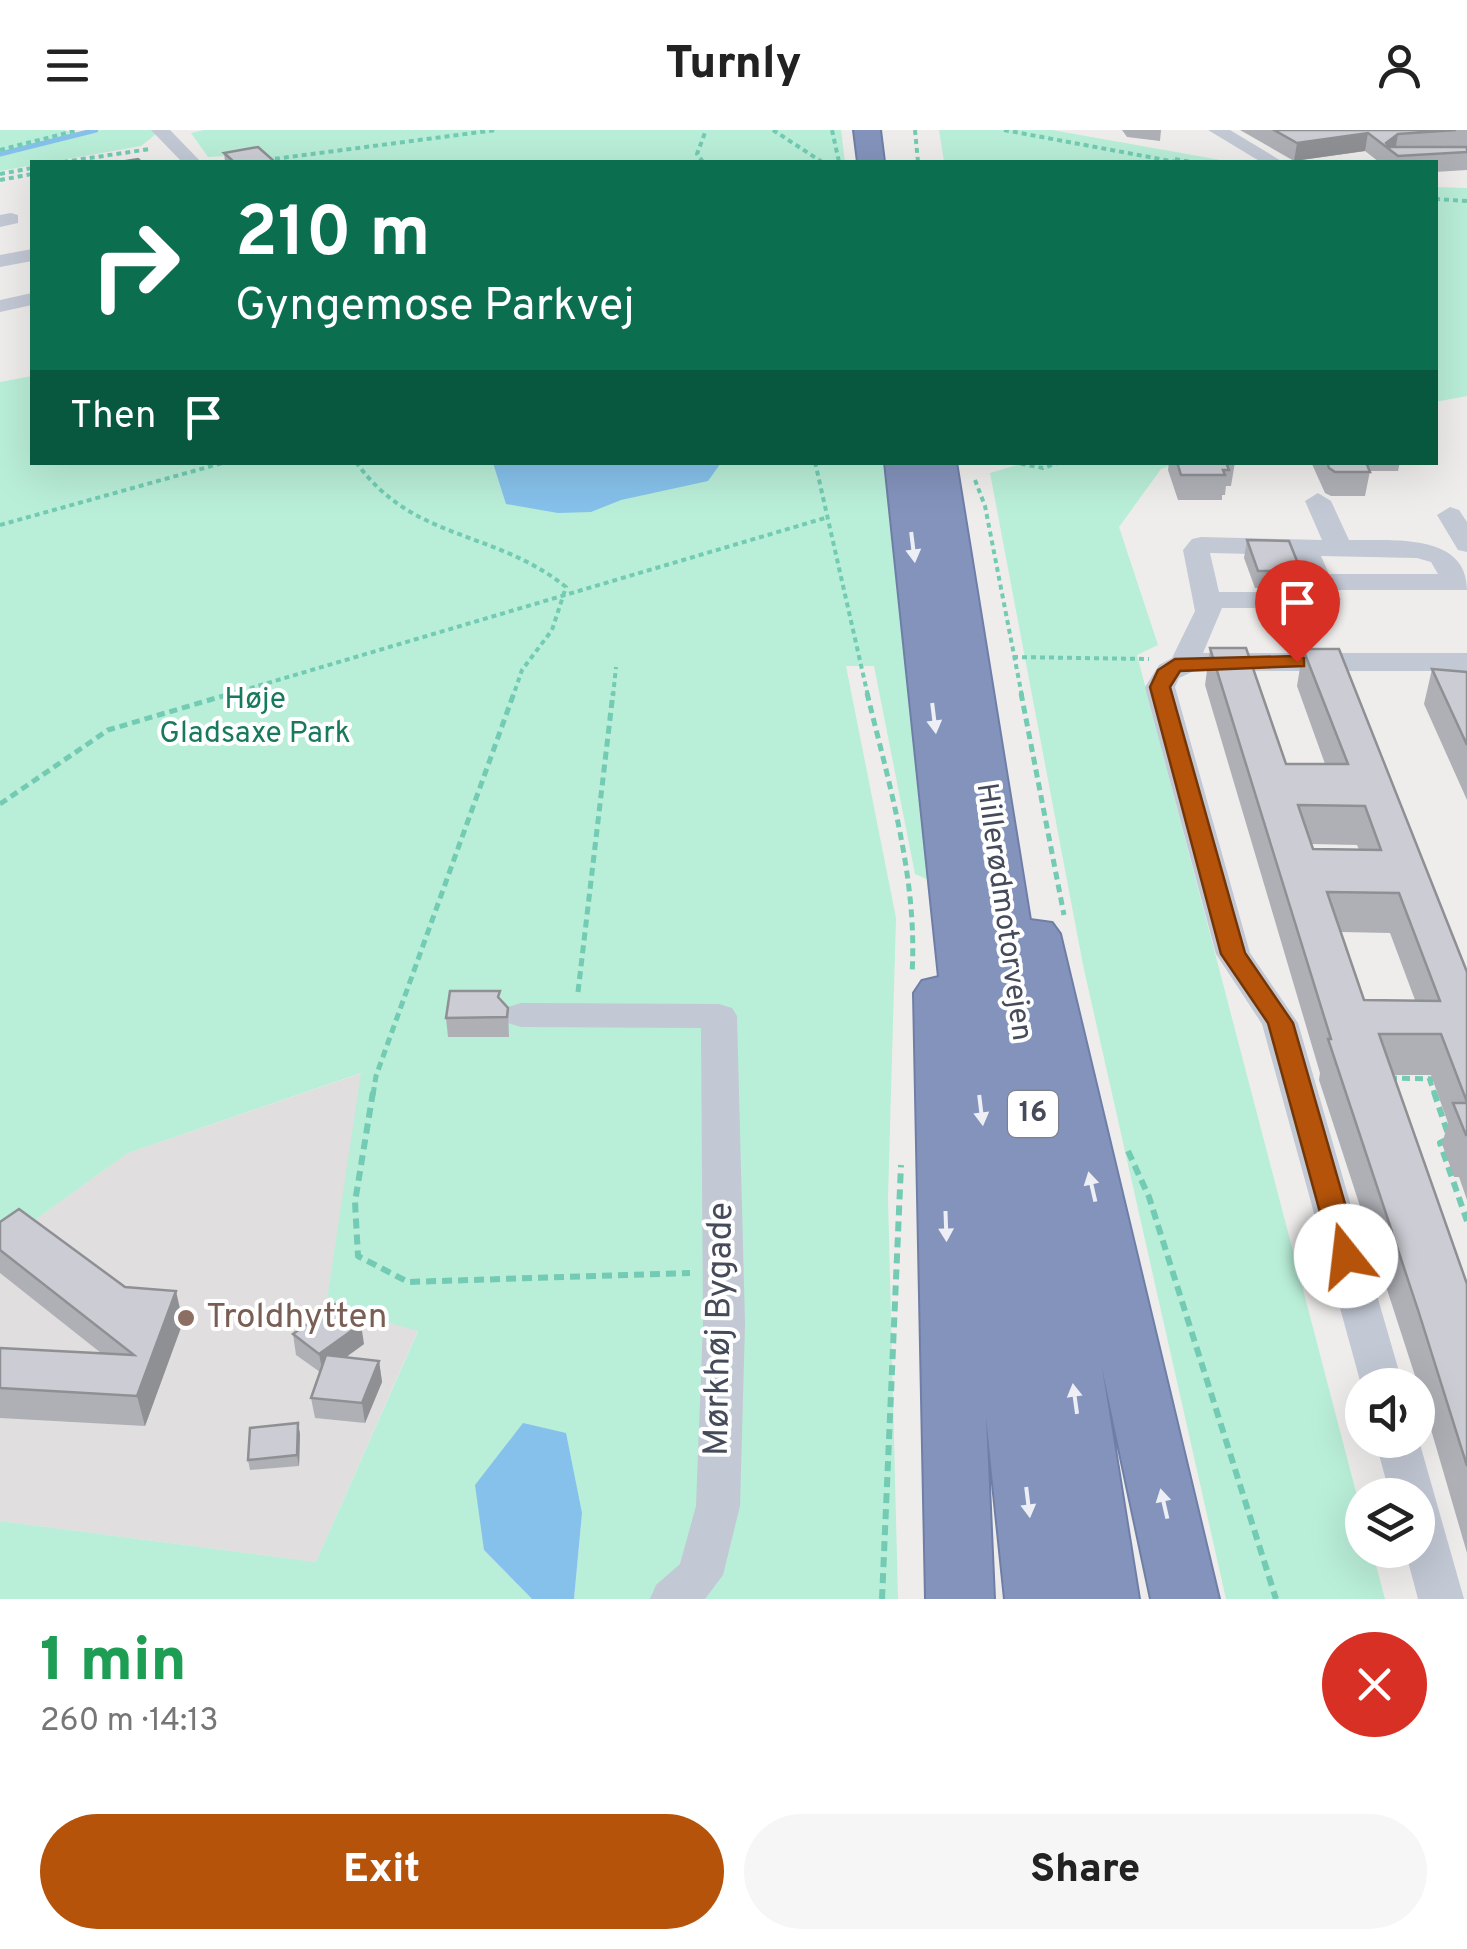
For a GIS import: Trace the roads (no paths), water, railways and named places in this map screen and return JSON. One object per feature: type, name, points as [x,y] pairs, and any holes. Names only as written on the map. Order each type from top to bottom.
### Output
[{"type":"highway","points":[[867,130],[871,160]]},
{"type":"highway","points":[[894,130],[898,160]]},
{"type":"highway","name":"Hillerødmotorvejen","points":[[904,465],[1039,1599]]},
{"type":"highway","name":"Hillerødmotorvejen","points":[[938,465],[1105,1599]]},
{"type":"highway","points":[[962,630],[1027,897],[1186,1599]]},
{"type":"highway","points":[[945,805],[940,975],[942,1129],[960,1599]]},
{"type":"street","points":[[160,130],[190,160]]},
{"type":"street","points":[[1221,132],[1255,130]]},
{"type":"street","points":[[1221,132],[1270,160]]},
{"type":"street","points":[[0,261],[30,255]]},
{"type":"street","points":[[1318,500],[1339,548]]},
{"type":"street","points":[[1450,514],[1467,543]]},
{"type":"street","points":[[1377,1368],[1280,1023],[1233,954],[1160,687],[1165,674],[1180,665],[1207,617],[1210,600],[1196,548],[1228,545],[1432,552],[1462,582]]},
{"type":"street","points":[[1228,545],[1247,600]]},
{"type":"street","points":[[1210,600],[1327,600],[1304,547]]},
{"type":"street","points":[[1319,582],[1462,582]]},
{"type":"street","points":[[1180,665],[1467,662]]},
{"type":"street","name":"Mørkhøj Bygade","points":[[522,1015],[719,1016],[723,1271],[718,1506],[700,1575],[672,1599]]},
{"type":"street","points":[[1433,1568],[1442,1599]]},
{"type":"water","points":[[494,465],[720,465],[708,481],[621,500],[591,512],[558,513],[506,504]]},
{"type":"water","points":[[523,1423],[566,1433],[582,1513],[574,1599],[532,1599],[484,1550],[475,1485]]},
{"type":"waterway","points":[[0,154],[96,130]]},
{"type":"place","name":"Troldhytten","points":[[186,1318]]},
{"type":"park label","name":"Høje Gladsaxe Park","points":[[255,717]]}]
